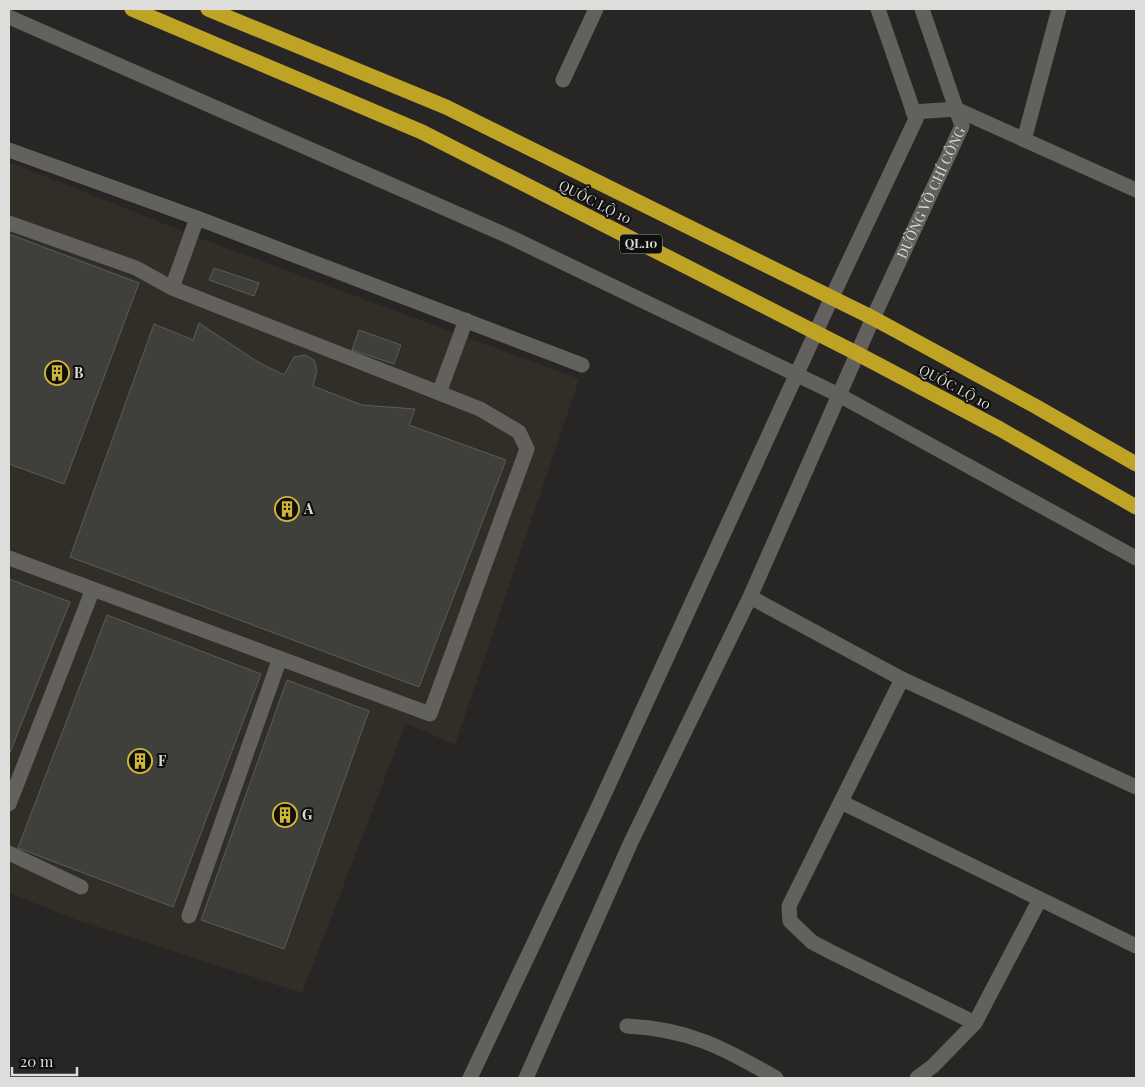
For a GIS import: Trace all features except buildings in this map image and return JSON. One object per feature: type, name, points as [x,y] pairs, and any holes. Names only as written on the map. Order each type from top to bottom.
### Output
[{"type":"highway","name":"QUỐC LỘ 10","points":[[132,9],[422,132],[858,354],[1000,429],[1136,506]]},
{"type":"highway","name":"QUỐC LỘ 10","points":[[208,9],[446,107],[873,318],[1036,406],[1136,464]]},
{"type":"street","points":[[563,80],[596,9]]},
{"type":"street","points":[[470,1078],[596,812],[815,332],[916,120],[878,9]]},
{"type":"street","name":"ĐƯỜNG VÕ CHÍ CÔNG","points":[[526,1078],[631,842],[750,597],[873,318],[962,126],[922,9]]},
{"type":"street","points":[[1024,140],[1059,9]]},
{"type":"street","points":[[9,17],[510,237],[839,395],[1136,558]]},
{"type":"street","points":[[913,112],[956,109],[1136,190]]},
{"type":"street","points":[[9,150],[197,218],[582,365]]},
{"type":"street","points":[[172,288],[197,218]]},
{"type":"street","points":[[9,222],[136,268],[172,288],[480,409],[519,432],[527,449],[430,714],[9,558]]},
{"type":"street","points":[[439,393],[466,320]]},
{"type":"street","points":[[9,804],[93,589]]},
{"type":"street","points":[[750,597],[902,679],[1136,788]]},
{"type":"street","points":[[188,916],[280,658]]},
{"type":"street","points":[[902,679],[789,906],[790,921],[812,942],[976,1023]]},
{"type":"street","points":[[842,802],[1136,946]]},
{"type":"street","points":[[9,853],[81,887]]},
{"type":"street","points":[[917,1078],[934,1066],[976,1023],[1040,899]]},
{"type":"street","points":[[627,1026],[652,1027],[704,1040],[736,1055],[776,1078]]},
{"type":"shaded area","points":[[9,162],[210,242],[579,379],[455,745],[406,723],[302,993],[77,920],[9,893]]},
{"type":"place","name":"B","points":[[57,373]]},
{"type":"place","name":"A","points":[[287,509]]},
{"type":"place","name":"F","points":[[140,761]]},
{"type":"place","name":"G","points":[[285,815]]}]
